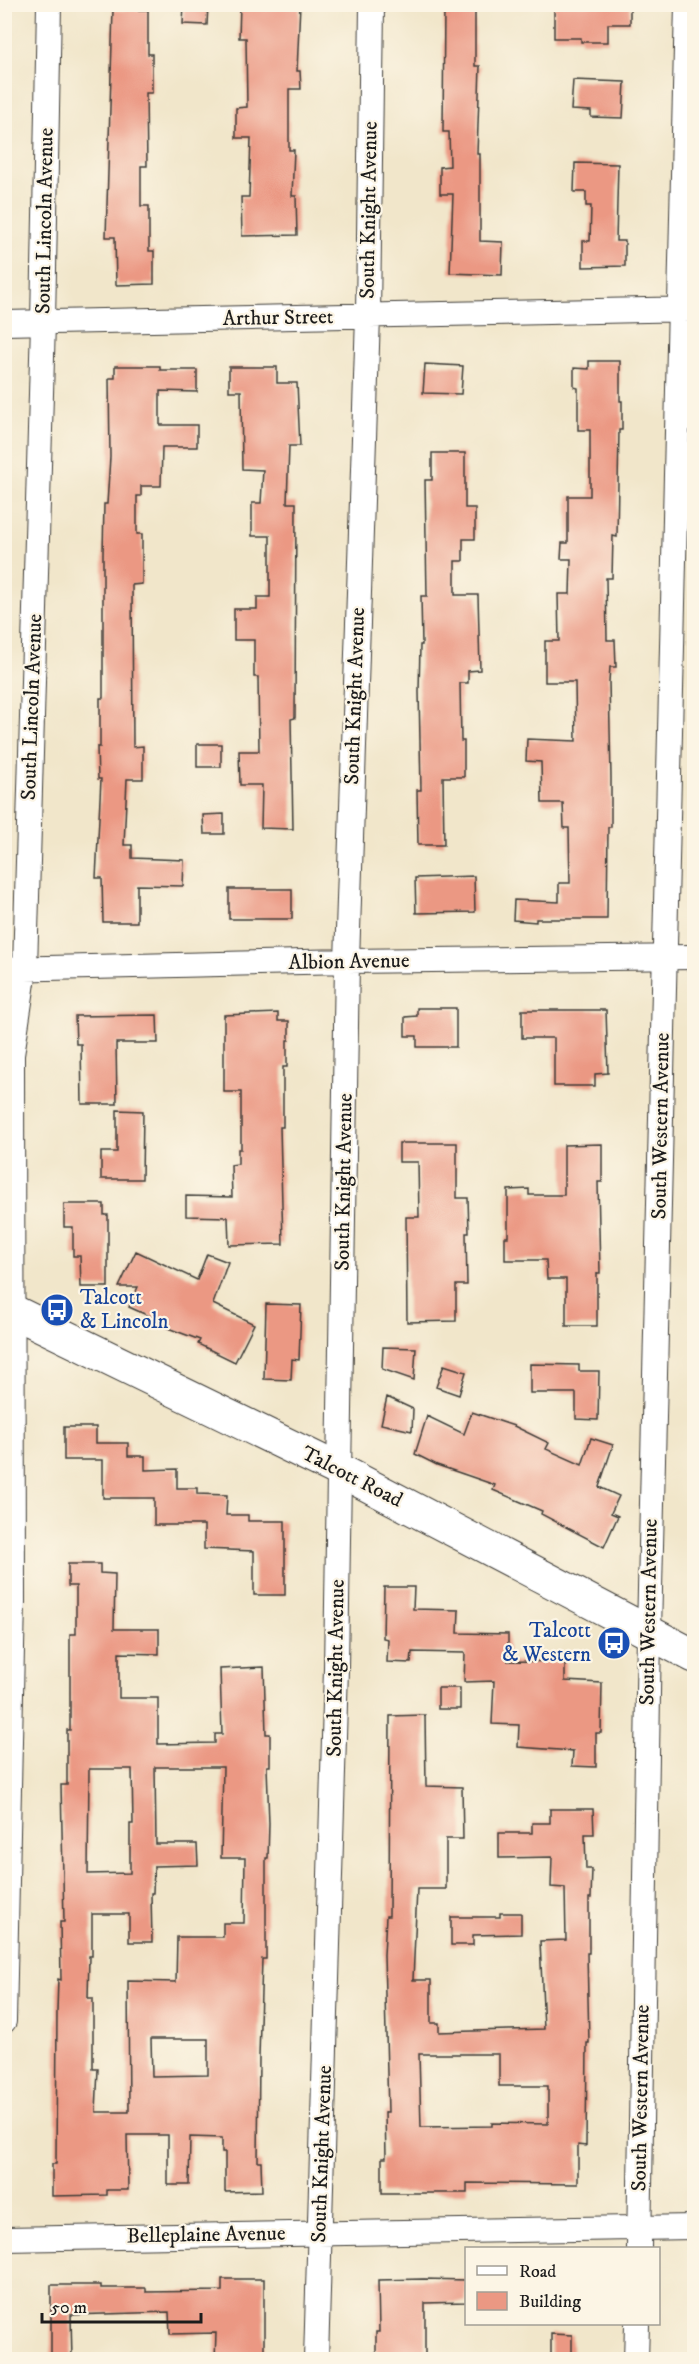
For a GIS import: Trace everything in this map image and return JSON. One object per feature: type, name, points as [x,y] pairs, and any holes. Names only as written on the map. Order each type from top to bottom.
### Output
[{"type":"street","name":"South Lincoln Avenue","points":[[4,2021],[12,1055],[43,322],[49,4]]},
{"type":"street","name":"South Knight Avenue","points":[[316,2360],[341,1471],[347,961],[368,316],[372,4]]},
{"type":"street","name":"South Western Avenue","points":[[639,2238],[649,1632],[665,957],[687,309],[687,4]]},
{"type":"street","name":"Arthur Street","points":[[4,323],[687,309]]},
{"type":"street","name":"Albion Avenue","points":[[15,969],[347,961],[694,957]]},
{"type":"street","name":"Talcott Road","points":[[9,1310],[341,1471],[694,1656]]},
{"type":"street","name":"Belleplaine Avenue","points":[[4,2239],[320,2234],[639,2238],[694,2227]]},
{"type":"street","points":[[636,2360],[637,2325]]},
{"type":"building","points":[[184,4],[208,4],[207,25],[183,24]]},
{"type":"building","points":[[240,4],[300,4],[297,71],[300,71],[301,89],[289,89],[289,150],[294,150],[292,196],[296,196],[297,235],[242,236],[241,197],[249,197],[251,138],[236,138],[236,108],[247,107],[246,38],[239,38]]},
{"type":"building","points":[[554,4],[630,6],[630,24],[608,24],[608,42],[581,42],[581,38],[554,38]]},
{"type":"building","points":[[444,5],[475,5],[475,66],[480,66],[477,154],[480,154],[480,241],[503,242],[502,275],[450,273],[453,194],[440,194],[440,167],[450,166],[449,132],[443,132]]},
{"type":"building","points":[[113,10],[148,10],[148,54],[152,54],[152,93],[146,93],[147,166],[141,166],[141,206],[149,206],[149,251],[154,251],[154,284],[116,285],[115,237],[106,237]]},
{"type":"building","points":[[573,80],[625,82],[623,118],[591,117],[591,111],[571,110]]},
{"type":"building","points":[[575,163],[618,164],[616,241],[625,241],[625,266],[583,267],[583,241],[590,241],[591,206],[586,206],[586,192],[574,192]]},
{"type":"building","points":[[589,361],[620,361],[620,401],[622,401],[622,430],[619,430],[617,537],[613,536],[612,578],[606,578],[607,640],[615,640],[616,667],[610,667],[609,681],[611,827],[608,827],[607,919],[536,919],[536,922],[513,920],[514,900],[559,902],[559,883],[570,883],[569,828],[564,828],[563,803],[542,803],[541,762],[526,761],[527,739],[576,741],[575,682],[545,682],[545,641],[559,641],[558,594],[570,594],[571,559],[561,559],[562,543],[568,543],[568,496],[590,496],[590,430],[578,430],[578,388],[574,387],[574,368],[589,369]]},
{"type":"building","points":[[425,364],[463,366],[461,394],[423,393]]},
{"type":"building","points":[[115,366],[160,366],[160,370],[197,370],[197,392],[160,391],[160,425],[197,425],[197,447],[162,447],[161,486],[141,486],[141,496],[137,496],[137,534],[142,534],[142,584],[132,585],[133,747],[143,746],[143,779],[127,779],[124,845],[132,845],[132,858],[184,860],[183,886],[137,885],[137,922],[103,922],[102,878],[96,878],[101,779],[98,779],[97,747],[100,747],[100,698],[103,698],[104,504],[107,504],[110,457],[109,378],[115,378]]},
{"type":"building","points":[[229,367],[277,367],[277,383],[297,383],[300,446],[289,446],[287,503],[296,503],[295,718],[291,719],[293,829],[261,828],[262,785],[240,785],[239,751],[259,751],[258,677],[254,677],[254,640],[234,640],[234,609],[257,609],[257,597],[270,597],[270,536],[252,536],[252,503],[261,503],[263,470],[242,469],[241,391],[229,391]]},
{"type":"building","points":[[432,453],[465,453],[465,508],[475,508],[475,539],[463,539],[463,561],[455,561],[455,595],[478,595],[480,670],[468,671],[468,683],[460,683],[464,777],[443,777],[444,845],[418,845],[417,790],[421,790],[419,692],[420,645],[422,645],[421,596],[427,596],[425,480],[432,480]]},
{"type":"building","points":[[197,744],[221,744],[221,767],[197,767]]},
{"type":"building","points":[[224,814],[224,834],[204,834],[203,815]]},
{"type":"building","points":[[474,876],[475,912],[416,913],[415,878]]},
{"type":"building","points":[[229,889],[292,889],[292,919],[229,919]]},
{"type":"building","points":[[417,1008],[456,1008],[456,1047],[417,1047],[417,1036],[405,1036],[405,1017],[417,1016]]},
{"type":"building","points":[[522,1010],[606,1010],[608,1073],[595,1074],[595,1086],[554,1086],[554,1038],[522,1038]]},
{"type":"building","points":[[278,1013],[278,1021],[289,1021],[287,1067],[283,1067],[283,1127],[280,1127],[283,1244],[229,1245],[228,1217],[186,1216],[186,1196],[232,1197],[231,1165],[238,1164],[238,1149],[241,1149],[241,1092],[224,1092],[224,1015]]},
{"type":"building","points":[[157,1015],[158,1043],[116,1043],[117,1104],[82,1104],[81,1044],[76,1044],[75,1016]]},
{"type":"building","points":[[117,1110],[143,1111],[142,1179],[101,1179],[101,1152],[117,1152]]},
{"type":"building","points":[[399,1143],[457,1143],[457,1198],[468,1198],[469,1233],[466,1233],[467,1285],[456,1285],[456,1321],[407,1322],[406,1217],[419,1217],[418,1162],[399,1162]]},
{"type":"building","points":[[602,1144],[602,1182],[598,1182],[600,1273],[597,1273],[597,1326],[566,1326],[566,1279],[547,1279],[546,1260],[505,1260],[505,1237],[508,1237],[508,1190],[529,1189],[529,1195],[564,1195],[564,1145]]},
{"type":"building","points":[[64,1204],[104,1204],[104,1215],[108,1215],[108,1287],[81,1287],[80,1256],[73,1256],[73,1227],[64,1227]]},
{"type":"building","points":[[136,1251],[197,1280],[207,1254],[228,1262],[213,1304],[254,1324],[235,1362],[198,1344],[200,1340],[157,1324],[158,1320],[129,1307],[138,1287],[119,1287]]},
{"type":"building","points":[[266,1304],[301,1305],[299,1360],[292,1359],[291,1380],[264,1379]]},
{"type":"building","points":[[383,1347],[416,1348],[414,1380],[382,1369]]},
{"type":"building","points":[[530,1364],[579,1365],[579,1371],[599,1371],[598,1420],[576,1419],[576,1393],[530,1393]]},
{"type":"building","points":[[444,1365],[466,1372],[459,1395],[436,1387]]},
{"type":"building","points":[[387,1397],[413,1409],[412,1431],[381,1424]]},
{"type":"building","points":[[472,1412],[514,1426],[549,1443],[546,1449],[582,1465],[591,1438],[613,1445],[599,1487],[619,1496],[611,1513],[618,1516],[604,1547],[541,1514],[542,1511],[493,1490],[495,1485],[437,1465],[415,1454],[427,1416],[464,1434]]},
{"type":"building","points":[[64,1427],[96,1427],[96,1443],[128,1443],[128,1456],[145,1456],[145,1470],[177,1469],[177,1488],[197,1488],[197,1494],[227,1495],[226,1515],[248,1515],[248,1521],[285,1521],[285,1595],[254,1595],[254,1551],[204,1549],[204,1525],[154,1525],[154,1498],[103,1498],[103,1460],[64,1460]]},
{"type":"building","points":[[68,1564],[100,1564],[100,1573],[115,1574],[114,1629],[159,1629],[159,1654],[119,1653],[119,1698],[158,1698],[158,1744],[215,1743],[215,1734],[222,1734],[220,1669],[264,1667],[266,1734],[270,1734],[270,1766],[267,1766],[269,1824],[268,1858],[266,1858],[266,1959],[262,1959],[259,2057],[258,2162],[261,2162],[262,2191],[225,2192],[225,2152],[222,2152],[222,2138],[190,2137],[189,2185],[168,2185],[168,2135],[127,2135],[128,2190],[107,2190],[107,2195],[52,2196],[52,2164],[56,2164],[58,1979],[61,1980],[60,1922],[64,1922],[61,1785],[67,1785],[67,1730],[70,1730],[70,1634],[76,1634],[76,1586],[68,1586]],"holes":[[[155,1767],[223,1767],[221,1858],[245,1858],[244,1923],[223,1923],[223,1937],[177,1937],[176,1982],[128,1981],[129,2112],[96,2112],[98,2069],[93,2069],[93,1998],[88,1998],[89,1956],[92,1956],[92,1914],[129,1914],[129,1942],[152,1942],[151,1893],[153,1893],[154,1866],[198,1865],[197,1844],[156,1844]],[[89,1769],[132,1769],[133,1824],[130,1824],[130,1873],[88,1874]],[[151,2039],[208,2039],[208,2075],[152,2076]]]},
{"type":"building","points":[[384,1587],[414,1587],[413,1609],[459,1610],[458,1633],[508,1634],[508,1661],[565,1662],[565,1681],[602,1683],[601,1733],[596,1733],[596,1767],[572,1766],[573,1751],[518,1747],[519,1725],[492,1724],[494,1681],[464,1682],[465,1653],[412,1652],[411,1663],[387,1662],[388,1639],[383,1638]]},
{"type":"building","points":[[438,1688],[460,1688],[460,1709],[438,1709]]},
{"type":"building","points":[[425,1715],[426,1786],[462,1787],[463,1839],[446,1839],[446,1889],[417,1889],[413,1980],[431,1980],[431,2023],[439,2023],[439,2032],[544,2029],[540,1941],[566,1940],[565,1888],[551,1887],[552,1857],[499,1858],[499,1833],[532,1833],[532,1823],[550,1823],[550,1809],[593,1809],[594,1834],[585,1834],[586,1869],[592,1869],[591,1898],[589,1898],[589,1953],[587,1953],[589,2043],[587,2043],[586,2146],[578,2145],[578,2184],[467,2183],[467,2193],[382,2193],[382,2158],[386,2158],[385,2112],[388,2112],[384,1955],[386,1916],[389,1916],[390,1716]],"holes":[[[419,2054],[499,2054],[499,2086],[548,2086],[548,2124],[492,2123],[492,2126],[421,2127]]]},
{"type":"building","points":[[500,1913],[521,1913],[521,1934],[473,1935],[473,1945],[451,1945],[451,1917],[500,1917]]},
{"type":"building","points":[[222,2279],[264,2279],[264,2360],[215,2360],[216,2333],[170,2334],[169,2312],[71,2315],[72,2360],[51,2360],[51,2285],[146,2288],[146,2292],[222,2291]]},
{"type":"building","points":[[378,2280],[465,2280],[465,2302],[425,2303],[425,2360],[376,2360],[376,2332],[379,2332]]},
{"type":"building","points":[[551,2334],[572,2335],[572,2360],[551,2360]]},
{"type":"place","name":"Talcott & Lincoln","points":[[57,1310]]},
{"type":"place","name":"Talcott & Western","points":[[614,1643]]}]
